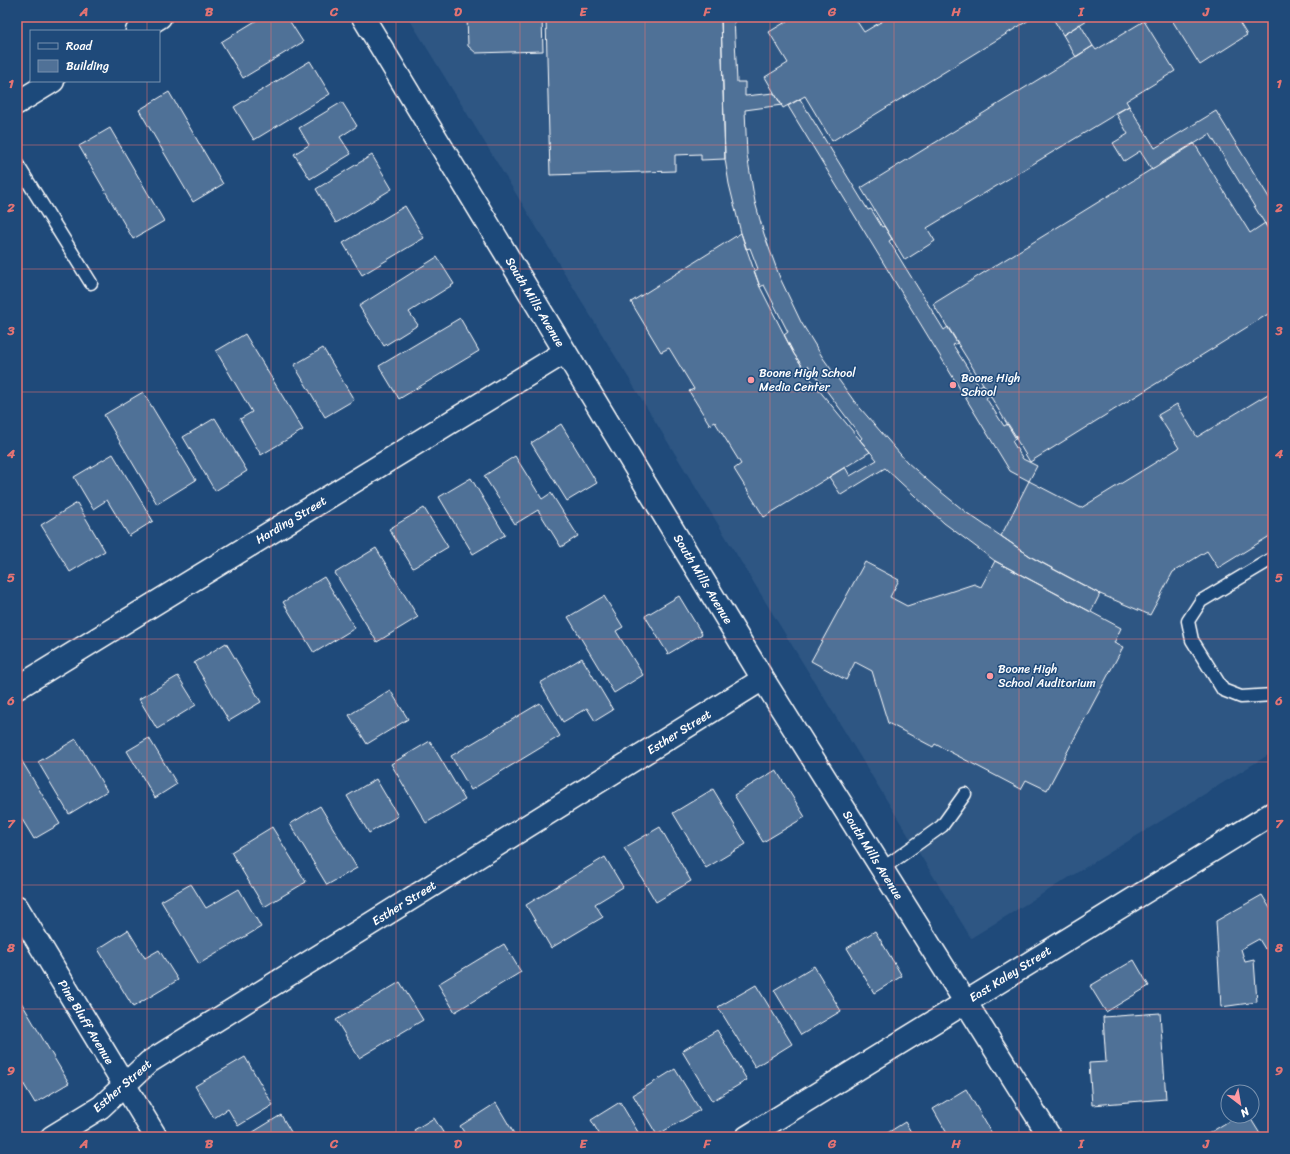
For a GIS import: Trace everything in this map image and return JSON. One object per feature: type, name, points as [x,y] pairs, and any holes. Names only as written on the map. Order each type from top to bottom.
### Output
[{"type":"street","points":[[139,30],[160,17]]},
{"type":"street","name":"South Mills Avenue","points":[[363,17],[763,679],[1050,1137]]},
{"type":"street","points":[[17,103],[51,82]]},
{"type":"street","name":"Harding Street","points":[[17,688],[565,352]]},
{"type":"street","name":"Esther Street","points":[[52,1137],[100,1107],[123,1084],[149,1062],[763,679]]},
{"type":"street","name":"East Kaley Street","points":[[747,1137],[1273,813]]},
{"type":"street","name":"Pine Bluff Avenue","points":[[17,907],[25,936],[123,1084],[156,1137]]},
{"type":"lane","points":[[17,164],[90,282]]},
{"type":"lane","points":[[1273,558],[1201,601],[1188,621],[1192,640],[1223,690],[1241,696],[1273,695]]},
{"type":"lane","points":[[882,869],[942,826],[965,794]]},
{"type":"shaded area","name":"Boone High School","points":[[408,17],[1273,17],[1273,752],[971,938]]},
{"type":"building","points":[[262,17],[287,17],[303,42],[243,78],[221,42]]},
{"type":"building","points":[[467,17],[721,17],[725,159],[701,160],[701,154],[675,155],[675,171],[550,175],[546,18],[542,18],[543,51],[476,53],[468,46]]},
{"type":"building","points":[[721,17],[734,17],[737,82],[745,82],[745,96],[774,93],[782,105],[745,110],[747,155],[755,202],[764,234],[780,278],[801,322],[823,358],[854,401],[907,462],[935,487],[967,513],[1033,558],[1100,594],[1091,612],[995,561],[944,523],[885,468],[841,495],[829,477],[845,467],[850,476],[877,460],[860,440],[862,438],[808,366],[804,369],[794,354],[784,335],[788,332],[764,285],[760,287],[754,271],[758,269],[750,248],[746,249],[729,184],[725,159]]},
{"type":"building","points":[[787,17],[854,17],[864,32],[889,17],[1034,17],[832,141],[805,96],[783,108],[765,77],[788,63],[769,32],[789,20]]},
{"type":"building","points":[[1052,17],[1092,17],[1063,35]]},
{"type":"building","points":[[1170,17],[1236,17],[1247,35],[1200,65]]},
{"type":"building","points":[[1144,21],[1175,71],[1126,101],[1129,106],[927,228],[935,241],[905,260],[861,188],[1093,46],[1096,50]]},
{"type":"building","points":[[1080,24],[1093,46],[1076,57],[1063,35]]},
{"type":"building","points":[[310,61],[330,94],[254,140],[234,107]]},
{"type":"building","points":[[169,92],[223,184],[193,202],[139,110]]},
{"type":"building","points":[[800,99],[868,210],[871,209],[882,227],[884,226],[892,239],[889,241],[944,330],[948,327],[958,343],[953,345],[979,386],[983,384],[990,395],[986,398],[1004,426],[1008,424],[1017,438],[1012,441],[1023,459],[1037,466],[1029,481],[1010,471],[788,106]]},
{"type":"building","points":[[342,102],[357,126],[340,137],[351,154],[310,179],[294,154],[309,145],[299,128]]},
{"type":"building","points":[[1129,106],[1155,148],[1216,111],[1273,204],[1273,237],[1210,134],[1152,170],[1140,151],[1124,161],[1113,143],[1128,134],[1116,113]]},
{"type":"building","points":[[110,128],[164,221],[133,239],[79,146]]},
{"type":"building","points":[[1194,143],[1250,233],[1265,223],[1273,237],[1273,311],[1030,462],[933,304]]},
{"type":"building","points":[[372,155],[392,189],[336,223],[316,189]]},
{"type":"building","points":[[405,206],[424,238],[362,275],[343,243]]},
{"type":"building","name":"Boone High School Media Center","points":[[741,233],[760,287],[794,354],[818,389],[870,452],[764,517],[734,469],[741,464],[715,422],[710,425],[689,391],[694,389],[669,348],[661,352],[631,302]]},
{"type":"building","points":[[437,257],[454,284],[409,312],[418,325],[384,346],[359,306]]},
{"type":"building","points":[[460,318],[479,351],[399,399],[379,366]]},
{"type":"building","points":[[245,334],[303,430],[261,455],[240,419],[252,412],[216,351]]},
{"type":"building","points":[[323,348],[354,400],[325,417],[294,365]]},
{"type":"building","points":[[1273,391],[1273,534],[1218,568],[1207,551],[1173,572],[1150,615],[1100,594],[1064,575],[1033,558],[1001,536],[1029,481],[1081,508],[1179,448],[1158,415],[1177,404],[1197,437]]},
{"type":"building","points":[[143,392],[196,480],[157,504],[104,415]]},
{"type":"building","points":[[215,418],[247,471],[215,491],[183,437]]},
{"type":"building","points":[[561,424],[597,483],[567,501],[531,443]]},
{"type":"building","points":[[113,454],[153,521],[129,536],[107,500],[93,509],[74,477]]},
{"type":"building","points":[[515,456],[542,499],[551,493],[578,536],[561,547],[538,510],[515,524],[484,476]]},
{"type":"building","points":[[471,478],[505,535],[473,554],[439,497]]},
{"type":"building","points":[[77,503],[105,551],[70,572],[41,525]]},
{"type":"building","points":[[424,508],[448,547],[413,568],[389,529]]},
{"type":"building","points":[[376,548],[418,617],[377,642],[335,573]]},
{"type":"building","name":"Boone High School Auditorium","points":[[995,561],[1121,628],[1114,643],[1123,647],[1047,790],[1026,780],[1021,789],[935,744],[933,747],[888,723],[872,671],[855,662],[846,680],[811,661],[865,562],[899,580],[890,597],[907,606],[974,584],[981,587]]},
{"type":"building","points":[[324,577],[355,628],[314,653],[283,602]]},
{"type":"building","points":[[604,596],[623,627],[616,631],[643,675],[614,693],[568,617]]},
{"type":"building","points":[[679,596],[702,634],[668,654],[645,616]]},
{"type":"building","points":[[226,643],[261,702],[229,721],[194,663]]},
{"type":"building","points":[[582,658],[613,710],[595,721],[587,708],[563,722],[540,683]]},
{"type":"building","points":[[178,676],[196,705],[157,729],[139,699]]},
{"type":"building","points":[[390,690],[408,719],[367,744],[349,715]]},
{"type":"building","points":[[540,703],[560,736],[471,790],[451,756]]},
{"type":"building","points":[[149,738],[177,784],[155,798],[127,751]]},
{"type":"building","points":[[76,739],[107,791],[69,814],[38,762]]},
{"type":"building","points":[[430,741],[465,800],[426,823],[391,764]]},
{"type":"building","points":[[20,758],[60,824],[34,839],[17,811],[17,760]]},
{"type":"building","points":[[776,770],[805,817],[763,842],[734,795]]},
{"type":"building","points":[[376,779],[398,816],[369,833],[347,796]]},
{"type":"building","points":[[713,789],[746,844],[706,868],[673,813]]},
{"type":"building","points":[[320,806],[357,868],[327,885],[290,824]]},
{"type":"building","points":[[272,827],[306,882],[264,907],[231,852]]},
{"type":"building","points":[[660,827],[691,881],[656,902],[624,848]]},
{"type":"building","points":[[605,857],[623,887],[595,904],[603,917],[551,948],[526,905]]},
{"type":"building","points":[[191,884],[206,908],[239,889],[261,927],[199,964],[161,901]]},
{"type":"building","points":[[1262,895],[1273,913],[1273,944],[1265,949],[1259,939],[1241,949],[1245,962],[1254,960],[1257,1002],[1221,1007],[1216,921]]},
{"type":"building","points":[[128,930],[145,958],[159,950],[178,980],[133,1007],[98,949]]},
{"type":"building","points":[[875,931],[902,976],[874,993],[847,948]]},
{"type":"building","points":[[504,944],[521,972],[455,1012],[438,984]]},
{"type":"building","points":[[1134,960],[1149,986],[1106,1012],[1090,986]]},
{"type":"building","points":[[814,966],[841,1011],[801,1035],[774,990]]},
{"type":"building","points":[[400,982],[423,1020],[359,1058],[336,1020]]},
{"type":"building","points":[[756,985],[792,1044],[755,1067],[718,1007]]},
{"type":"building","points":[[21,1002],[69,1083],[35,1103],[17,1073],[17,1004]]},
{"type":"building","points":[[1160,1013],[1166,1099],[1092,1105],[1089,1063],[1106,1062],[1103,1017]]},
{"type":"building","points":[[717,1030],[747,1080],[712,1101],[682,1051]]},
{"type":"building","points":[[245,1057],[273,1105],[238,1126],[228,1109],[214,1118],[195,1086]]},
{"type":"building","points":[[675,1069],[700,1110],[657,1135],[633,1095]]},
{"type":"building","points":[[966,1089],[994,1137],[949,1137],[933,1109]]},
{"type":"building","points":[[620,1102],[641,1137],[601,1137],[591,1120]]},
{"type":"building","points":[[496,1103],[516,1137],[467,1137],[460,1126]]},
{"type":"building","points":[[281,1115],[294,1137],[245,1137]]},
{"type":"building","points":[[434,1118],[446,1137],[418,1137],[414,1130]]},
{"type":"building","points":[[905,1122],[914,1137],[881,1137]]},
{"type":"building","points":[[1224,1124],[1254,1124],[1262,1137],[1203,1137]]},
{"type":"place","name":"Boone High School Media Center","points":[[751,380]]},
{"type":"place","name":"Boone High School","points":[[953,385]]},
{"type":"place","name":"Boone High School Auditorium","points":[[990,676]]}]
